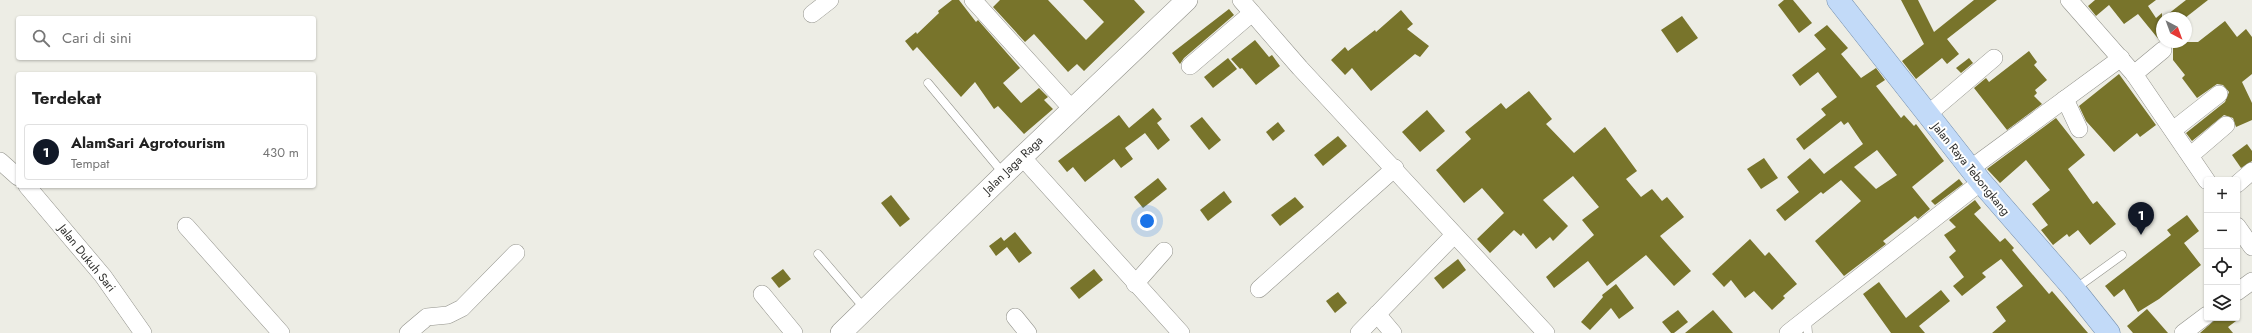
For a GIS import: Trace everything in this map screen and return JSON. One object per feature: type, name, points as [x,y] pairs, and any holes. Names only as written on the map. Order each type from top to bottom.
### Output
[{"type":"main road","name":"Jalan Raya Tebongkang","points":[[1838,0],[1976,176],[2074,289],[2109,333]]},
{"type":"street","points":[[812,14],[830,0]]},
{"type":"street","points":[[973,0],[1072,110]]},
{"type":"street","name":"Jalan Jaga Raga","points":[[841,333],[1004,174],[1187,0]]},
{"type":"street","points":[[2069,0],[2134,74],[2204,177]]},
{"type":"street","points":[[1190,66],[1247,6],[1300,68],[1546,333]]},
{"type":"street","points":[[2134,74],[2163,50]]},
{"type":"street","points":[[1927,115],[1994,58]]},
{"type":"street","points":[[1788,333],[1808,326],[1976,176],[2065,99],[2121,58]]},
{"type":"street","points":[[2173,130],[2219,94]]},
{"type":"street","points":[[2065,99],[2079,129]]},
{"type":"street","points":[[2190,155],[2226,125]]},
{"type":"street","points":[[1022,157],[1135,284],[1181,333]]},
{"type":"street","points":[[0,161],[16,175]]},
{"type":"street","points":[[1259,289],[1394,168]]},
{"type":"street","points":[[2240,181],[2252,171]]},
{"type":"street","name":"Jalan Dukuh Sari","points":[[29,188],[103,276],[143,333]]},
{"type":"street","points":[[186,226],[282,333]]},
{"type":"street","points":[[2240,230],[2252,247]]},
{"type":"street","points":[[1359,333],[1454,234]]},
{"type":"street","points":[[1135,284],[1164,251]]},
{"type":"street","points":[[408,333],[427,318],[448,315],[462,308],[516,253]]},
{"type":"street","points":[[2240,290],[2252,281]]},
{"type":"street","points":[[762,294],[794,333]]},
{"type":"street","points":[[1376,314],[1393,333]]},
{"type":"street","points":[[1015,317],[1028,333]]},
{"type":"street","points":[[2183,333],[2204,317]]},
{"type":"lane","points":[[928,84],[1004,174]]},
{"type":"lane","points":[[818,254],[866,310]]},
{"type":"lane","points":[[2074,289],[2122,255]]},
{"type":"building","points":[[952,0],[959,0],[976,22],[978,20],[1020,68],[1003,83],[1021,103],[1039,88],[1048,97],[1044,100],[1053,109],[1024,134],[998,106],[994,109],[975,82],[961,97],[917,47],[913,51],[905,41],[916,32],[917,34],[939,13],[938,11]]},
{"type":"building","points":[[1000,0],[1048,0],[1086,40],[1104,22],[1083,0],[1134,0],[1145,12],[1084,71],[1077,64],[1068,72],[1034,34],[1025,42],[993,7]]},
{"type":"building","points":[[1784,0],[1793,0],[1812,23],[1799,33],[1778,5]]},
{"type":"building","points":[[1901,0],[1918,0],[1934,32],[1974,0],[1997,0],[1947,39],[1959,54],[1947,64],[1942,58],[1916,79],[1902,61],[1924,44]]},
{"type":"building","points":[[2095,0],[2156,0],[2148,6],[2156,18],[2156,36],[2138,14],[2124,24],[2109,5],[2096,16],[2088,6]]},
{"type":"building","points":[[2186,0],[2208,0],[2192,13],[2171,12]]},
{"type":"building","points":[[1229,9],[1234,15],[1184,58],[1180,64],[1172,53]]},
{"type":"building","points":[[1401,10],[1413,24],[1407,29],[1429,46],[1420,57],[1415,54],[1371,91],[1352,68],[1345,75],[1331,60],[1345,47],[1348,51],[1375,30],[1376,32]]},
{"type":"building","points":[[1682,16],[1698,38],[1677,53],[1661,30]]},
{"type":"building","points":[[2225,21],[2237,37],[2246,29],[2252,37],[2252,74],[2242,82],[2252,103],[2252,120],[2236,127],[2233,118],[2224,115],[2192,141],[2186,133],[2225,102],[2229,92],[2223,85],[2217,84],[2197,98],[2182,78],[2185,75],[2173,60],[2173,48],[2192,48],[2192,42],[2198,42]]},
{"type":"building","points":[[1827,25],[1848,48],[1841,54],[1861,78],[1876,68],[1885,80],[1876,86],[1901,118],[1904,115],[1914,126],[1916,124],[1944,161],[1912,187],[1930,209],[1918,219],[1915,216],[1883,241],[1886,244],[1844,276],[1815,241],[1861,201],[1841,180],[1823,194],[1821,192],[1785,221],[1776,210],[1799,192],[1787,177],[1810,158],[1824,174],[1863,144],[1848,122],[1844,125],[1841,121],[1804,150],[1796,139],[1826,115],[1821,109],[1837,97],[1818,72],[1800,86],[1792,75],[1826,49],[1814,35]],"holes":[[[1877,150],[1897,175],[1876,189],[1854,167]]]},
{"type":"building","points":[[1255,40],[1269,57],[1272,55],[1280,66],[1256,85],[1242,68],[1240,69],[1231,59]]},
{"type":"building","points":[[2029,51],[2037,62],[2034,65],[2047,80],[2035,90],[2037,93],[2034,96],[2042,104],[2007,130],[1974,88],[1986,78],[1989,82]]},
{"type":"building","points":[[1228,58],[1237,69],[1213,88],[1204,77]]},
{"type":"building","points":[[1969,58],[1973,63],[1961,73],[1956,68]]},
{"type":"building","points":[[2119,74],[2156,125],[2140,137],[2137,133],[2114,152],[2086,121],[2079,106]]},
{"type":"building","points":[[1529,91],[1552,119],[1546,124],[1574,153],[1605,127],[1637,171],[1626,179],[1641,197],[1652,189],[1662,201],[1667,197],[1684,217],[1660,236],[1691,271],[1674,286],[1646,255],[1607,286],[1588,261],[1554,288],[1546,277],[1594,235],[1582,220],[1599,207],[1573,176],[1543,200],[1568,226],[1553,241],[1550,237],[1536,249],[1523,233],[1521,236],[1514,230],[1490,253],[1477,239],[1504,213],[1482,188],[1464,203],[1436,170],[1471,139],[1465,132],[1501,103],[1506,109]]},
{"type":"building","points":[[1153,108],[1162,119],[1157,123],[1170,140],[1158,150],[1145,133],[1125,148],[1133,159],[1121,168],[1114,159],[1085,182],[1073,167],[1067,172],[1058,161],[1119,115],[1129,128]]},
{"type":"building","points":[[1427,110],[1445,131],[1420,152],[1402,132]]},
{"type":"building","points":[[1202,117],[1221,140],[1209,150],[1190,126]]},
{"type":"building","points":[[2056,118],[2085,155],[2068,169],[2093,204],[2097,201],[2116,224],[2090,245],[2078,230],[2069,237],[2067,234],[2053,245],[2041,230],[2048,225],[2032,204],[2050,190],[2026,160],[2000,183],[1987,169]]},
{"type":"building","points":[[1278,122],[1285,131],[1273,141],[1266,132]]},
{"type":"building","points":[[1338,136],[1347,146],[1323,166],[1314,155]]},
{"type":"building","points":[[2247,144],[2252,151],[2252,161],[2241,168],[2232,155]]},
{"type":"building","points":[[1764,158],[1778,178],[1761,189],[1747,169]]},
{"type":"building","points":[[1158,178],[1167,189],[1143,208],[1134,197]]},
{"type":"building","points":[[1959,179],[1963,184],[1935,205],[1931,201]]},
{"type":"building","points":[[1224,191],[1232,202],[1208,221],[1200,210]]},
{"type":"building","points":[[891,195],[910,219],[900,227],[881,203]]},
{"type":"building","points":[[1295,197],[1304,207],[1280,226],[1271,215]]},
{"type":"building","points":[[1975,200],[1981,208],[1974,214],[2000,242],[2005,238],[2014,248],[2012,250],[2049,294],[2052,291],[2088,333],[1992,333],[2006,321],[1996,307],[2023,286],[2001,259],[1982,273],[1986,277],[1962,296],[1953,286],[1964,277],[1949,257],[1956,251],[1944,235],[1956,227],[1949,220]]},
{"type":"building","points":[[2187,215],[2199,231],[2184,243],[2201,265],[2159,299],[2138,312],[2124,289],[2114,297],[2105,286],[2171,235],[2167,230]]},
{"type":"building","points":[[1015,232],[1032,253],[1019,263],[1007,247],[996,256],[989,246],[1001,237],[1004,241]]},
{"type":"building","points":[[1750,239],[1765,256],[1769,252],[1797,284],[1783,296],[1785,298],[1772,310],[1754,291],[1745,298],[1731,280],[1724,287],[1712,274]]},
{"type":"building","points":[[1458,259],[1466,270],[1443,289],[1434,278]]},
{"type":"building","points":[[783,269],[791,279],[779,288],[771,278]]},
{"type":"building","points":[[1094,269],[1103,280],[1079,299],[1070,288]]},
{"type":"building","points":[[1879,282],[1906,318],[1941,290],[1950,301],[1919,326],[1925,333],[1891,333],[1863,294]]},
{"type":"building","points":[[1616,284],[1634,308],[1619,319],[1611,308],[1590,330],[1581,322],[1603,297],[1602,295]]},
{"type":"building","points":[[1338,292],[1347,303],[1335,313],[1326,301]]},
{"type":"building","points":[[2147,309],[2168,333],[2133,333],[2127,326]]},
{"type":"building","points":[[1678,310],[1688,322],[1674,333],[1671,333],[1662,322]]},
{"type":"building","points":[[1713,310],[1733,333],[1685,333]]},
{"type":"building","points":[[2214,321],[2236,321],[2228,327],[2233,333],[2200,333]]},
{"type":"place","name":"AlamSari Agrotourism","points":[[2141,235]]}]
